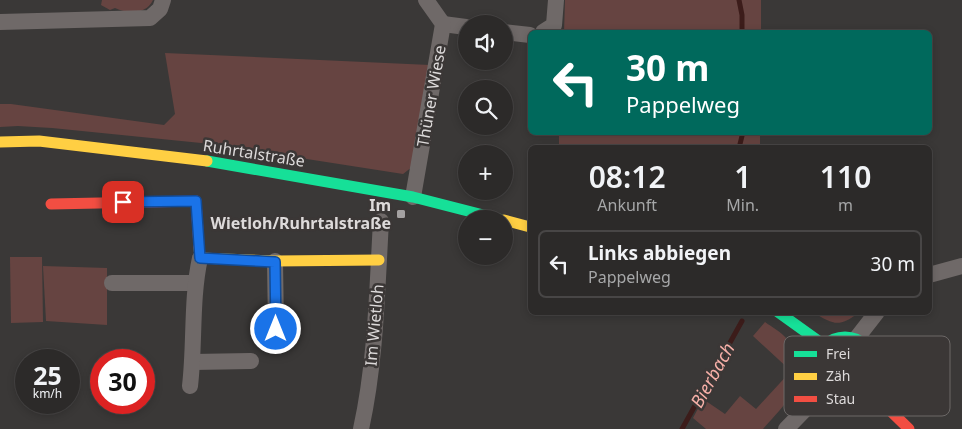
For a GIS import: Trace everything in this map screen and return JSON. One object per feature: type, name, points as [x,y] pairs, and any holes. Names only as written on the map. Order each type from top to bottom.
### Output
[{"type":"main road","name":"Ruhrtalstraße","points":[[0,142],[39,141],[228,163],[413,197],[464,210]]},
{"type":"main road","points":[[51,204],[196,201],[200,258],[275,262],[379,260]]},
{"type":"main road","points":[[513,222],[528,226]]},
{"type":"main road","points":[[782,315],[811,336]]},
{"type":"main road","points":[[895,416],[908,429]]},
{"type":"street","points":[[0,22],[150,18],[160,9],[163,0]]},
{"type":"street","name":"Thüner Wiese","points":[[413,197],[443,24],[426,0]]},
{"type":"street","points":[[546,30],[554,25],[556,0]]},
{"type":"street","points":[[443,24],[458,26]]},
{"type":"street","points":[[513,33],[528,35]]},
{"type":"street","name":"Im Wietloh","points":[[361,429],[367,400],[377,293],[381,221]]},
{"type":"street","points":[[190,386],[193,362],[195,282],[200,258]]},
{"type":"street","points":[[275,262],[276,329]]},
{"type":"street","points":[[932,274],[962,266]]},
{"type":"street","points":[[112,283],[195,282]]},
{"type":"street","points":[[858,336],[875,315]]},
{"type":"street","points":[[193,362],[251,361]]},
{"type":"street","points":[[786,429],[799,416]]},
{"type":"shaded area","points":[[102,0],[153,0],[150,5],[141,11],[131,12],[115,8],[110,10],[101,5]]},
{"type":"shaded area","points":[[565,0],[761,0],[761,30],[564,30]]},
{"type":"shaded area","points":[[165,53],[430,65],[412,167],[403,174],[211,144],[52,128],[0,127],[0,104],[164,125],[175,114]]},
{"type":"shaded area","points":[[559,135],[760,135],[760,145],[559,145]]},
{"type":"shaded area","points":[[10,257],[42,257],[43,322],[11,323]]},
{"type":"shaded area","points":[[43,266],[107,268],[107,325],[46,321]]},
{"type":"shaded area","points":[[817,315],[855,315],[846,321],[836,323]]},
{"type":"shaded area","points":[[765,322],[785,336],[784,365],[753,336]]},
{"type":"shaded area","points":[[784,379],[784,405],[763,429],[706,429],[693,418],[703,399],[725,414],[740,396],[756,409]]},
{"type":"waterway","name":"Bierbach","points":[[739,0],[742,30]]},
{"type":"waterway","name":"Bierbach","points":[[740,145],[742,135]]},
{"type":"waterway","name":"Bierbach","points":[[682,429],[742,321]]},
{"type":"traffic: fast","points":[[207,161],[413,197],[464,210]]},
{"type":"traffic: fast","points":[[782,315],[811,336]]},
{"type":"traffic: slow","points":[[0,142],[39,141],[207,161]]},
{"type":"traffic: slow","points":[[513,222],[528,226]]},
{"type":"traffic: slow","points":[[199,247],[200,258],[275,261],[379,260]]},
{"type":"traffic: jam","points":[[51,204],[196,201],[199,247]]},
{"type":"traffic: jam","points":[[896,416],[909,429]]},
{"type":"place","name":"Im Wietloh/Ruhrtalstraße","points":[[401,214]]},
{"type":"route","points":[[123,202],[196,201],[200,258],[275,262],[276,329]]}]
